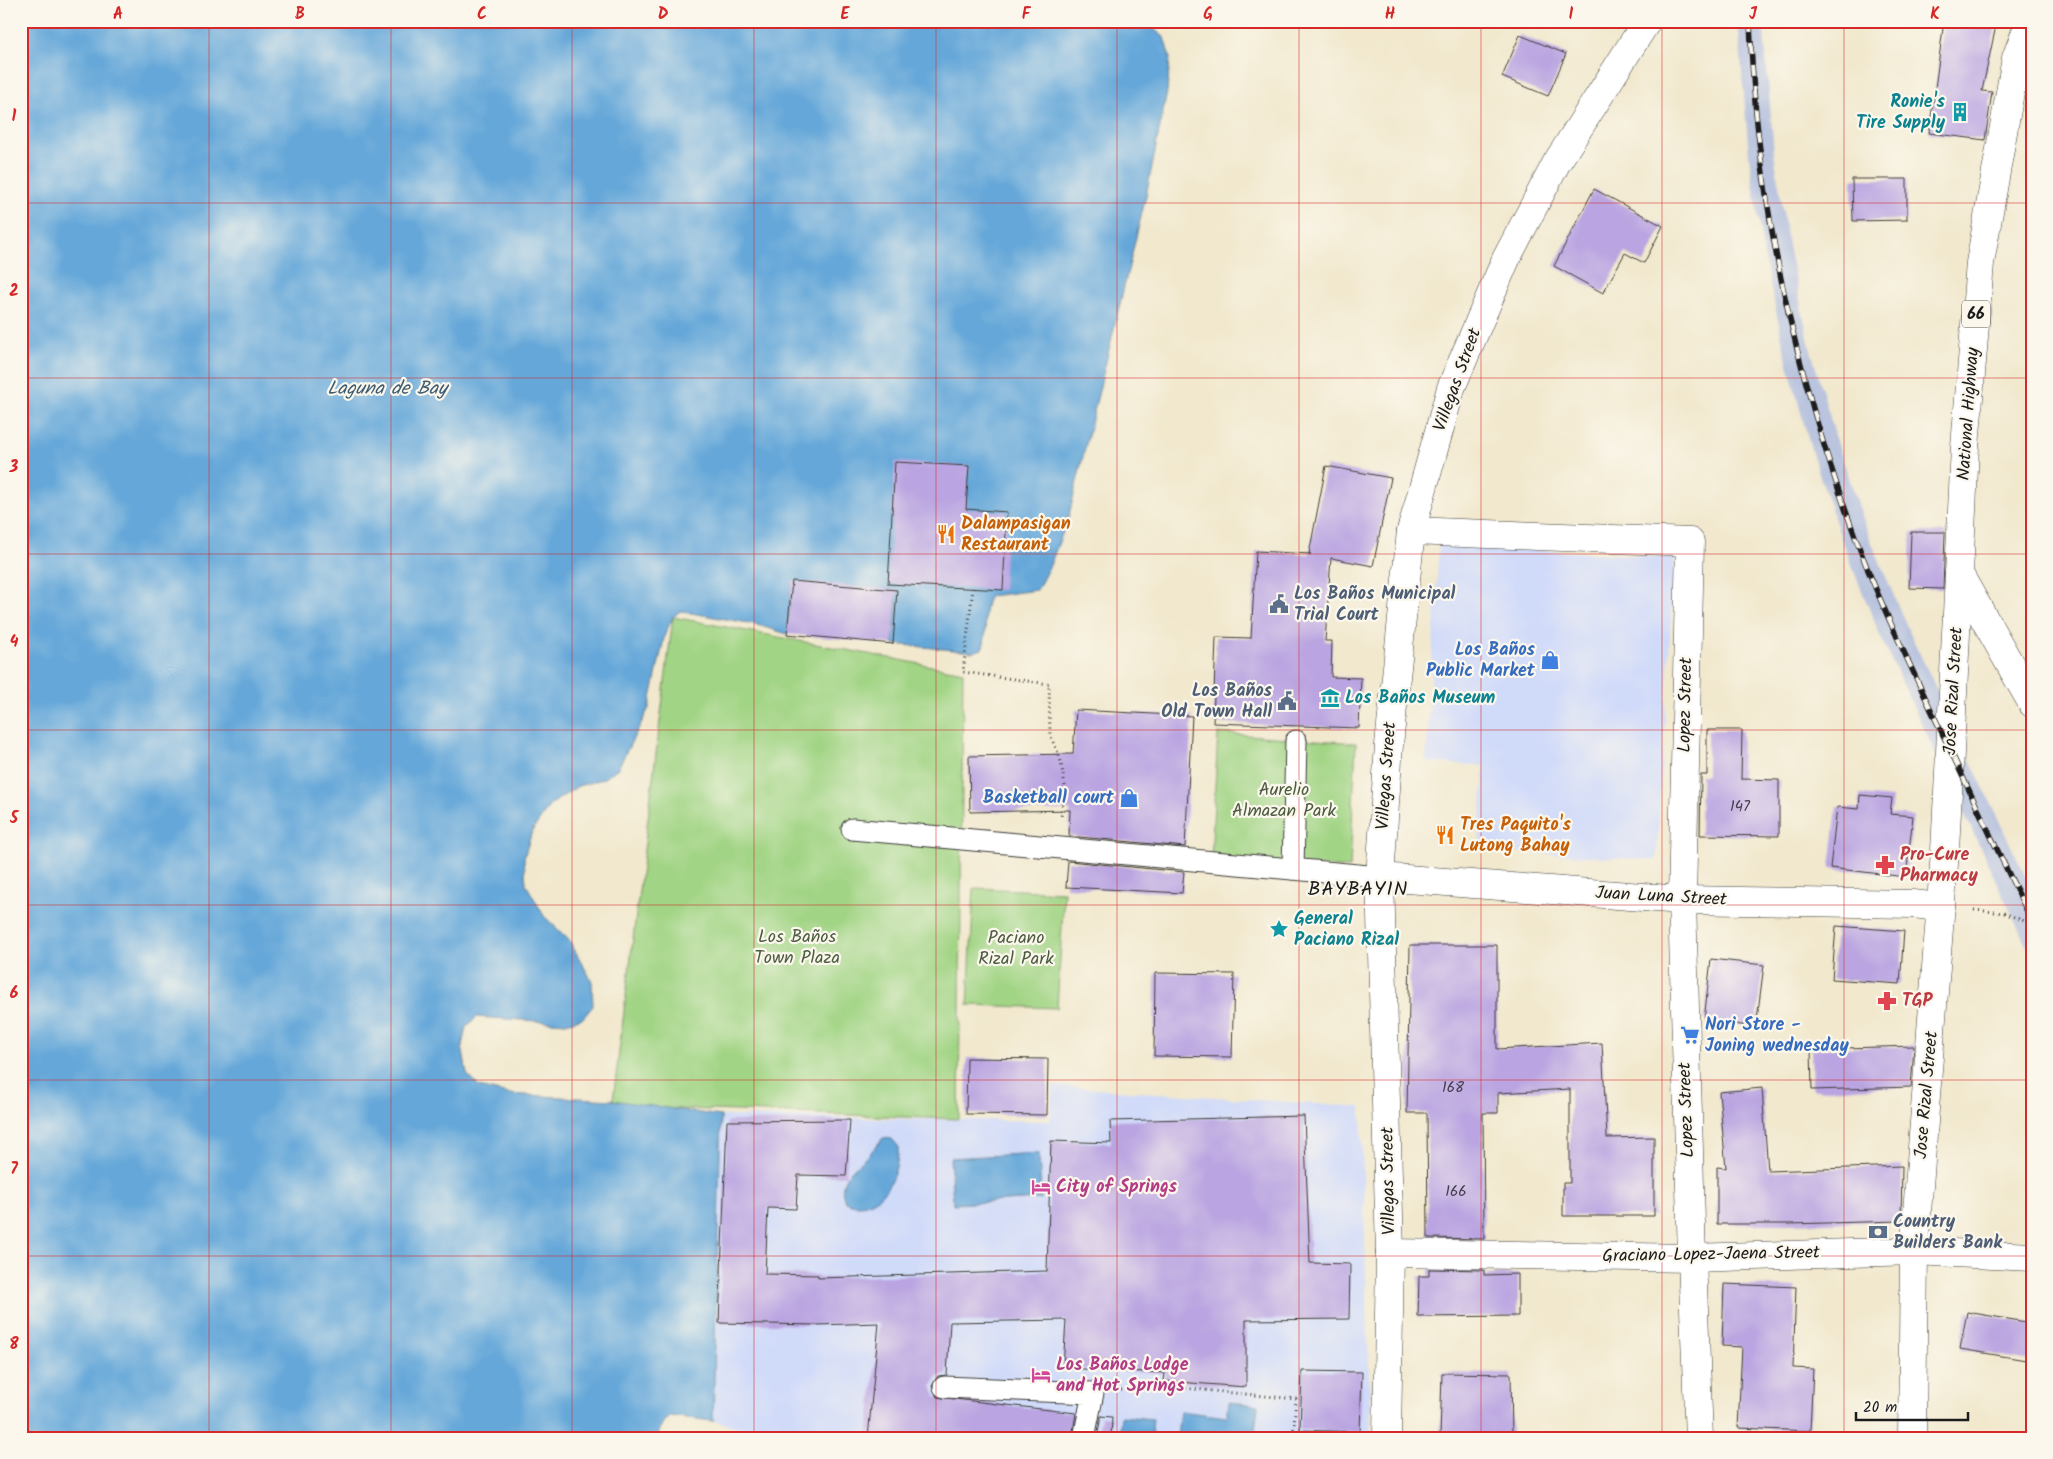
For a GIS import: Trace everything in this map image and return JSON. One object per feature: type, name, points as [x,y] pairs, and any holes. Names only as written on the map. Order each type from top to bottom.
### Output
[{"type":"street","name":"Villegas Street","points":[[1387,1438],[1390,1252],[1380,877],[1389,745],[1411,531],[1451,388],[1506,260],[1557,162],[1647,21]]},
{"type":"street","name":"National Highway","points":[[1959,574],[1965,447],[1980,263],[2016,58],[2030,21]]},
{"type":"street","name":"Lopez Street","points":[[1411,531],[1690,542],[1682,900],[1699,1438]]},
{"type":"street","points":[[1959,574],[2032,703]]},
{"type":"street","name":"Jose Rizal Street","points":[[1912,1438],[1914,1251],[1941,907],[1959,574]]},
{"type":"street","name":"Juan Luna Street","points":[[1380,877],[1682,900],[1903,904],[1941,907]]},
{"type":"street","name":"Graciano Lopez-Jaena Street","points":[[1390,1252],[1692,1258],[1914,1251],[2032,1257]]},
{"type":"lane","points":[[1293,869],[1296,741]]},
{"type":"lane","points":[[852,829],[1380,877]]},
{"type":"lane","points":[[944,1387],[1093,1393],[1084,1438]]},
{"type":"path","points":[[973,588],[963,672],[1049,684],[1050,735],[1060,757],[1065,786],[1058,848]]},
{"type":"path","points":[[1941,907],[2004,913],[2032,924]]},
{"type":"path","points":[[1093,1393],[1162,1386],[1296,1399],[1293,1436],[1308,1438]]},
{"type":"shaded area","points":[[1738,21],[1763,21],[1774,153],[1789,251],[1810,347],[1837,442],[1869,536],[1907,627],[2032,890],[2032,957],[1881,638],[1843,544],[1811,450],[1785,353],[1764,255],[1749,157]]},
{"type":"shaded area","name":"Los Baños Public Market","points":[[1439,544],[1675,558],[1656,860],[1479,850],[1484,766],[1426,762]]},
{"type":"shaded area","name":"City of Springs","points":[[1053,1086],[1361,1107],[1371,1438],[786,1438],[713,1421],[721,1116],[1050,1121]]},
{"type":"green space","name":"Los Baños Town Plaza","points":[[673,617],[963,672],[959,1119],[656,1108],[613,1100]]},
{"type":"green space","name":"Aurelio Almazan Park","points":[[1218,733],[1356,743],[1350,868],[1211,858]]},
{"type":"green space","name":"Paciano Rizal Park","points":[[974,888],[1064,892],[1057,1008],[968,1005]]},
{"type":"water","name":"Laguna de Bay","points":[[21,21],[1144,21],[1164,37],[1170,58],[1167,92],[1146,196],[1068,519],[1050,565],[1037,590],[990,596],[987,602],[985,636],[982,649],[973,652],[893,644],[897,590],[792,582],[787,634],[754,624],[680,611],[673,617],[665,634],[649,708],[618,768],[603,779],[578,786],[550,805],[532,831],[524,858],[526,884],[544,916],[569,940],[592,981],[593,1006],[583,1018],[566,1023],[477,1017],[466,1027],[462,1046],[467,1074],[479,1087],[508,1094],[612,1100],[721,1116],[713,1421],[671,1416],[663,1422],[657,1438],[21,1438]]},
{"type":"water","points":[[883,1138],[892,1139],[898,1146],[898,1157],[891,1180],[878,1198],[868,1203],[857,1205],[845,1202],[843,1188],[846,1177]]},
{"type":"water","points":[[1039,1153],[1041,1199],[953,1204],[950,1158]]},
{"type":"water","points":[[1229,1402],[1258,1405],[1254,1438],[1177,1436],[1180,1411],[1227,1417]]},
{"type":"water","points":[[1121,1416],[1153,1419],[1151,1438],[1119,1438]]},
{"type":"building","points":[[1944,21],[1997,21],[1982,91],[1992,92],[1985,140],[1929,133]]},
{"type":"building","points":[[1520,35],[1566,54],[1548,96],[1502,77]]},
{"type":"building","points":[[1852,179],[1907,179],[1907,220],[1853,221]]},
{"type":"building","points":[[1594,189],[1663,226],[1644,263],[1625,253],[1603,293],[1554,266]]},
{"type":"building","points":[[895,462],[969,466],[966,509],[1007,512],[1003,590],[888,584]]},
{"type":"building","points":[[1326,466],[1391,478],[1373,566],[1331,558],[1325,641],[1332,641],[1331,677],[1361,678],[1359,728],[1213,723],[1216,637],[1251,638],[1256,551],[1309,554]]},
{"type":"building","points":[[1911,532],[1945,532],[1943,589],[1909,588]]},
{"type":"building","points":[[792,581],[897,590],[893,644],[787,634]]},
{"type":"building","points":[[1076,710],[1192,716],[1185,847],[1069,836],[1070,810],[970,812],[969,756],[1073,754]]},
{"type":"building","points":[[1707,730],[1742,730],[1741,779],[1779,780],[1779,836],[1700,835],[1701,775],[1707,775]]},
{"type":"building","points":[[1860,795],[1892,798],[1890,814],[1913,816],[1906,877],[1830,868],[1837,807],[1859,809]]},
{"type":"building","points":[[1068,861],[1184,872],[1182,893],[1066,887]]},
{"type":"building","points":[[1836,926],[1904,931],[1900,984],[1832,979]]},
{"type":"building","points":[[1410,945],[1497,945],[1497,1049],[1602,1043],[1607,1138],[1654,1137],[1654,1216],[1563,1216],[1563,1183],[1570,1183],[1570,1089],[1498,1093],[1498,1113],[1483,1113],[1484,1239],[1428,1238],[1427,1113],[1407,1113]]},
{"type":"building","points":[[1711,959],[1764,965],[1756,1027],[1704,1020]]},
{"type":"building","points":[[1155,973],[1234,974],[1232,1057],[1154,1056]]},
{"type":"building","points":[[1914,1046],[1911,1087],[1812,1090],[1811,1049]]},
{"type":"building","points":[[967,1058],[1048,1059],[1047,1115],[966,1114]]},
{"type":"building","points":[[1762,1088],[1768,1171],[1902,1166],[1901,1221],[1717,1224],[1717,1167],[1726,1168],[1719,1092]]},
{"type":"building","points":[[1304,1116],[1310,1263],[1350,1264],[1349,1319],[1246,1320],[1246,1387],[1164,1381],[1165,1373],[1063,1368],[1066,1320],[950,1322],[947,1375],[938,1376],[932,1386],[937,1397],[1076,1413],[1072,1438],[868,1438],[879,1323],[817,1325],[719,1323],[727,1121],[850,1120],[846,1176],[798,1175],[796,1209],[768,1208],[765,1274],[818,1275],[818,1278],[1047,1271],[1051,1141],[1111,1143],[1110,1121]]},
{"type":"building","points":[[1429,1269],[1484,1270],[1484,1275],[1518,1274],[1518,1316],[1418,1317],[1419,1276],[1429,1276]]},
{"type":"building","points":[[1724,1284],[1796,1287],[1793,1368],[1813,1369],[1810,1431],[1738,1428],[1742,1347],[1722,1346]]},
{"type":"building","points":[[1967,1312],[2032,1323],[2032,1361],[1960,1349]]},
{"type":"building","points":[[1302,1371],[1362,1372],[1360,1432],[1300,1430]]},
{"type":"building","points":[[1442,1373],[1511,1374],[1512,1438],[1440,1438]]},
{"type":"building","points":[[1101,1416],[1112,1417],[1111,1438],[1097,1438]]},
{"type":"railway","points":[[1750,21],[1754,87],[1770,219],[1797,349],[1834,477],[1856,539],[1883,605],[1994,844],[2032,921]]},
{"type":"place","name":"Ronie's Tire Supply","points":[[1960,112]]},
{"type":"place","name":"Dalampasigan Restaurant","points":[[946,534]]},
{"type":"place","name":"Los Baños Municipal Trial Court","points":[[1279,604]]},
{"type":"place","name":"Los Baños Public Market","points":[[1550,660]]},
{"type":"place","name":"Los Baños Museum","points":[[1330,698]]},
{"type":"place","name":"Los Baños Old Town Hall","points":[[1287,701]]},
{"type":"place","name":"Basketball court","points":[[1129,798]]},
{"type":"place","name":"Tres Paquito's Lutong Bahay","points":[[1445,835]]},
{"type":"place","name":"Pro-Cure Pharmacy","points":[[1885,865]]},
{"type":"place","name":"General Paciano Rizal","points":[[1279,929]]},
{"type":"place","name":"TGP","points":[[1887,1001]]},
{"type":"place","name":"Nori Store - Joning wednesday","points":[[1690,1035]]},
{"type":"place","name":"City of Springs","points":[[1041,1187]]},
{"type":"place","name":"Country Builders Bank","points":[[1878,1232]]},
{"type":"place","name":"Los Baños Lodge and Hot Springs","points":[[1041,1375]]},
{"type":"district","name":"BAYBAYIN","points":[[1358,890]]}]
